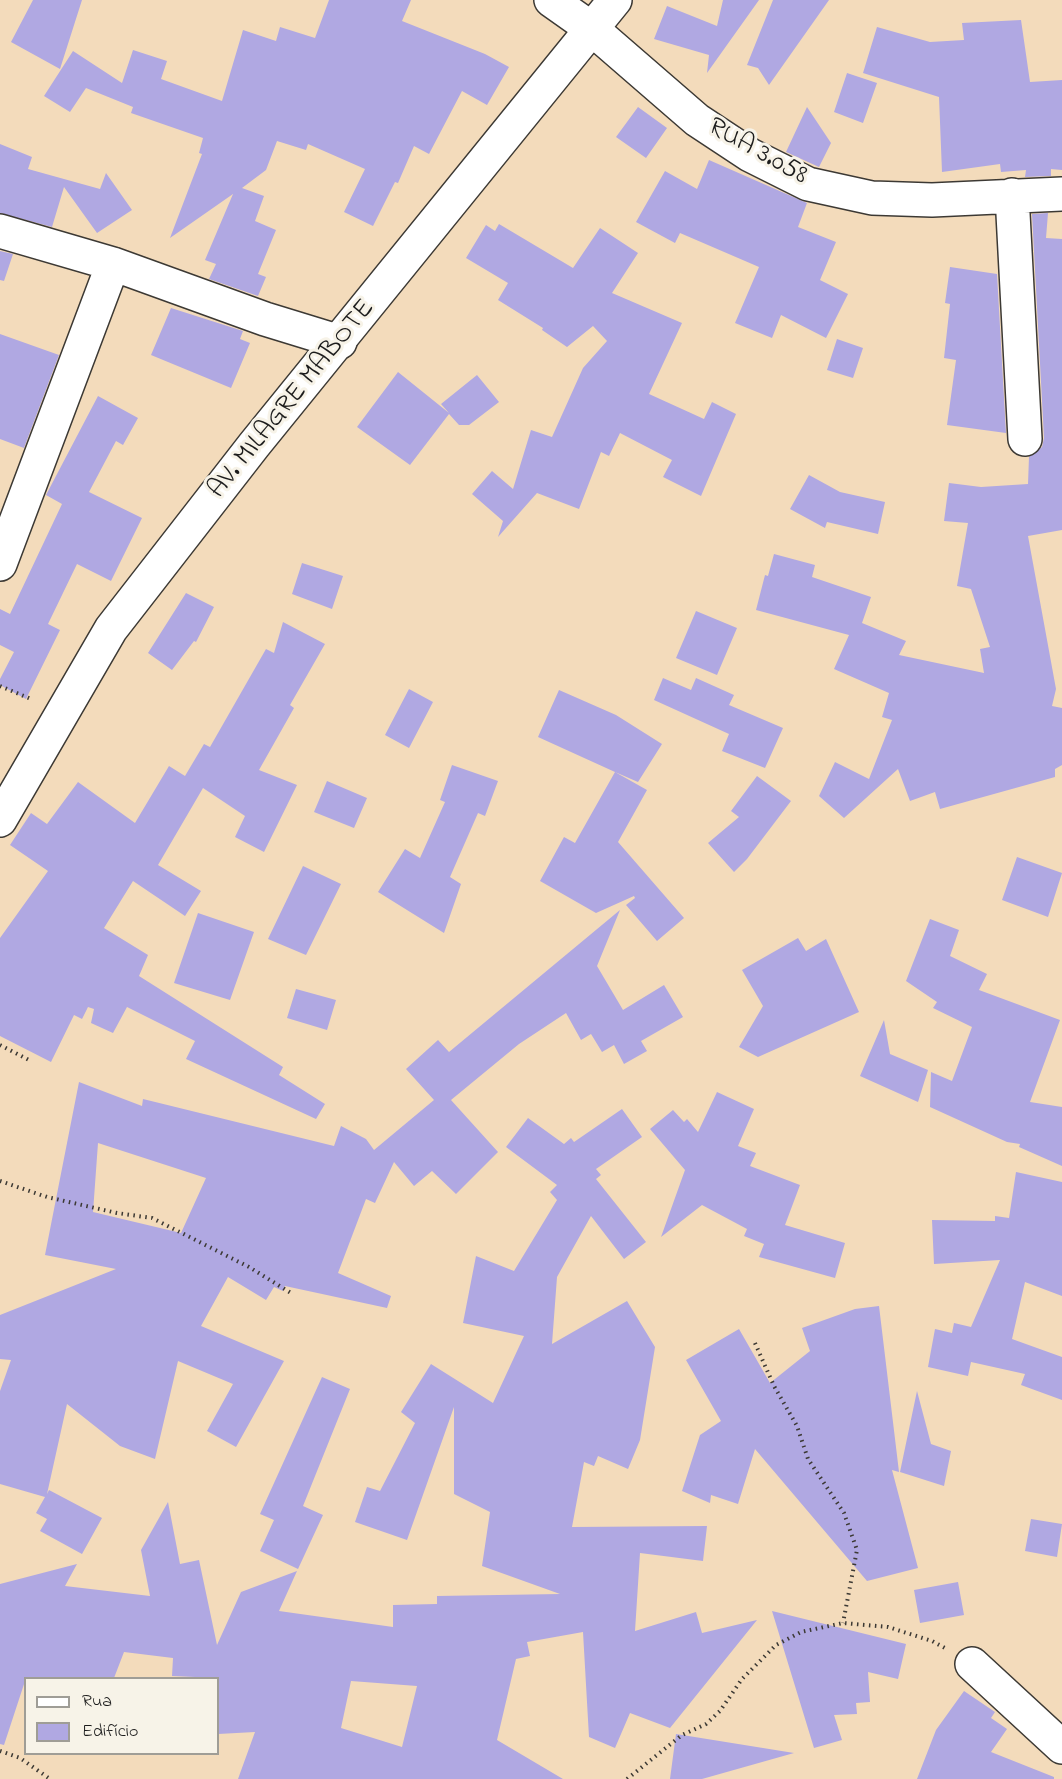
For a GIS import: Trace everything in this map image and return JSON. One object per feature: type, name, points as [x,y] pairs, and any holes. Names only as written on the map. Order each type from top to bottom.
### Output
[{"type":"street","name":"RUA 3.058","points":[[551,0],[592,29],[697,120],[750,155],[808,184],[872,198],[932,200],[1062,194]]},
{"type":"street","name":"AV. MILAGRE MABOTE","points":[[0,820],[111,629],[254,445],[340,342],[615,0]]},
{"type":"street","points":[[1012,195],[1025,439]]},
{"type":"street","points":[[0,231],[113,264],[265,319],[340,342]]},
{"type":"street","points":[[0,564],[113,264]]},
{"type":"street","points":[[972,1664],[1062,1747]]},
{"type":"path","points":[[0,1046],[29,1060]]},
{"type":"path","points":[[0,1181],[47,1197],[117,1213],[152,1218],[249,1267],[291,1293]]},
{"type":"path","points":[[755,1343],[774,1386],[797,1426],[808,1459],[844,1513],[857,1550],[843,1623]]},
{"type":"path","points":[[627,1779],[682,1736],[706,1724],[720,1711],[742,1679],[776,1645],[801,1632],[843,1623],[888,1627],[932,1641],[972,1664]]},
{"type":"path","points":[[0,1751],[20,1758],[50,1779]]},
{"type":"building","points":[[33,0],[82,0],[60,69],[11,42]]},
{"type":"building","points":[[329,0],[411,0],[402,21],[485,54],[509,67],[487,105],[462,91],[429,154],[414,146],[398,183],[395,182],[373,226],[344,212],[365,169],[308,144],[306,150],[277,141],[266,170],[242,188],[264,196],[255,221],[276,230],[258,274],[266,277],[258,296],[209,279],[216,264],[205,260],[233,194],[170,238],[202,154],[199,153],[203,138],[131,113],[133,107],[86,88],[70,112],[44,96],[73,51],[122,83],[133,50],[167,61],[161,79],[222,101],[243,30],[276,41],[280,27],[315,38]]},
{"type":"building","points":[[723,0],[759,0],[707,73],[709,55],[654,39],[667,6],[717,26]]},
{"type":"building","points":[[773,0],[829,0],[769,85],[758,68],[747,65]]},
{"type":"building","points":[[1021,20],[1030,82],[1062,80],[1062,170],[1051,169],[1051,176],[1025,177],[1026,170],[1001,172],[1000,164],[942,172],[939,97],[863,73],[877,27],[930,42],[964,40],[962,23]]},
{"type":"building","points":[[847,73],[877,83],[863,123],[834,112]]},
{"type":"building","points":[[638,107],[667,128],[646,158],[616,137]]},
{"type":"building","points":[[807,107],[831,143],[819,167],[786,152]]},
{"type":"building","points":[[0,144],[32,157],[28,169],[100,189],[106,173],[132,210],[97,233],[64,187],[52,227],[0,213]]},
{"type":"building","points":[[709,160],[807,203],[798,227],[836,242],[820,280],[848,294],[826,338],[781,315],[772,338],[735,323],[759,267],[680,233],[675,243],[636,222],[665,171],[697,189]]},
{"type":"building","points":[[1048,213],[1046,238],[1062,239],[1062,530],[1028,536],[1056,689],[1052,706],[1062,708],[1062,765],[1055,769],[1055,777],[940,809],[935,792],[910,801],[898,769],[844,818],[819,796],[835,762],[869,779],[892,720],[882,717],[889,693],[834,669],[849,635],[756,610],[765,575],[768,576],[774,554],[815,565],[812,577],[871,597],[862,623],[906,641],[899,655],[984,673],[980,649],[990,647],[971,589],[957,586],[968,523],[944,521],[949,483],[981,487],[1028,484],[1029,457],[1042,447],[1044,438],[1032,214]]},
{"type":"building","points":[[499,224],[573,268],[600,228],[638,253],[612,293],[682,323],[649,394],[704,419],[712,402],[736,414],[701,496],[663,477],[672,460],[620,433],[609,456],[601,452],[579,509],[537,493],[498,537],[503,521],[472,494],[492,471],[513,489],[531,430],[552,437],[583,368],[607,341],[593,326],[567,347],[542,330],[543,328],[498,300],[508,283],[466,258],[486,225],[495,231]]},
{"type":"building","points":[[0,251],[13,254],[4,281],[0,280]]},
{"type":"building","points":[[950,267],[997,274],[1006,433],[947,425],[956,360],[944,358],[950,304],[945,303]]},
{"type":"building","points":[[171,308],[243,331],[240,339],[250,343],[231,388],[151,355]]},
{"type":"building","points":[[0,334],[59,355],[24,448],[0,439]]},
{"type":"building","points":[[837,339],[863,348],[853,378],[827,370]]},
{"type":"building","points":[[398,372],[449,413],[441,404],[477,375],[499,402],[469,425],[459,425],[449,414],[410,465],[357,427]]},
{"type":"building","points":[[98,396],[138,418],[123,445],[116,441],[89,492],[142,518],[111,581],[77,564],[48,624],[60,630],[26,699],[0,685],[0,679],[14,652],[0,645],[0,609],[10,614],[62,504],[46,495]]},
{"type":"building","points":[[809,475],[840,492],[885,502],[878,534],[827,522],[825,528],[790,509]]},
{"type":"building","points":[[302,563],[343,576],[332,609],[292,594]]},
{"type":"building","points":[[186,593],[214,607],[196,642],[194,641],[172,670],[148,653]]},
{"type":"building","points":[[696,611],[737,628],[717,675],[676,658]]},
{"type":"building","points":[[283,622],[325,644],[290,705],[294,708],[259,770],[297,785],[264,852],[235,837],[245,816],[203,788],[158,865],[201,891],[185,916],[133,881],[104,928],[148,955],[139,976],[283,1067],[279,1075],[325,1104],[316,1119],[186,1059],[195,1041],[127,1007],[113,1033],[91,1023],[94,1009],[88,1007],[82,1019],[74,1015],[51,1062],[0,1036],[0,938],[48,871],[10,845],[31,813],[47,824],[78,782],[135,823],[169,766],[185,776],[204,744],[210,747],[266,649],[274,653]]},
{"type":"building","points":[[663,678],[691,690],[696,678],[734,695],[729,705],[783,728],[765,768],[722,751],[729,734],[654,700]]},
{"type":"building","points":[[409,689],[433,702],[409,748],[385,735]]},
{"type":"building","points":[[559,690],[616,715],[662,744],[638,782],[538,737]]},
{"type":"building","points":[[452,765],[498,781],[485,816],[478,813],[450,877],[461,884],[444,933],[378,892],[405,849],[420,858],[445,802],[440,800]]},
{"type":"building","points":[[615,772],[647,790],[618,842],[684,918],[657,941],[626,905],[635,898],[634,896],[596,913],[540,881],[564,837],[575,843]]},
{"type":"building","points":[[757,776],[791,801],[747,859],[734,872],[708,843],[739,817],[731,811]]},
{"type":"building","points":[[327,781],[367,798],[354,828],[314,812]]},
{"type":"building","points":[[1017,857],[1062,873],[1048,917],[1002,900]]},
{"type":"building","points":[[303,866],[341,884],[306,955],[268,939]]},
{"type":"building","points":[[620,910],[597,966],[623,1010],[664,985],[683,1017],[641,1041],[647,1051],[624,1064],[614,1045],[602,1052],[591,1034],[581,1040],[566,1013],[519,1044],[451,1100],[498,1152],[456,1194],[432,1171],[414,1186],[394,1162],[375,1203],[366,1199],[338,1273],[391,1296],[387,1308],[285,1286],[283,1291],[274,1287],[266,1300],[228,1277],[201,1326],[284,1361],[236,1447],[207,1431],[233,1384],[178,1361],[155,1459],[120,1446],[67,1404],[47,1494],[49,1490],[102,1518],[82,1554],[40,1531],[47,1519],[36,1513],[45,1497],[0,1484],[0,1391],[11,1360],[0,1359],[0,1315],[116,1269],[45,1255],[79,1082],[142,1106],[143,1099],[334,1146],[341,1126],[366,1139],[374,1150],[434,1100],[406,1069],[438,1040],[449,1052]],"holes":[[[98,1143],[206,1178],[181,1233],[93,1212]]]},
{"type":"building","points":[[198,913],[254,932],[230,1000],[174,983]]},
{"type":"building","points":[[930,919],[959,930],[950,956],[987,974],[979,990],[1060,1020],[1030,1102],[1062,1107],[1062,1166],[1019,1147],[1020,1144],[1007,1142],[930,1107],[931,1072],[952,1081],[972,1027],[933,1008],[937,1002],[906,981]]},
{"type":"building","points":[[798,938],[806,951],[826,939],[859,1012],[758,1057],[739,1047],[763,1006],[742,970]]},
{"type":"building","points":[[296,989],[336,1000],[327,1030],[287,1018]]},
{"type":"building","points":[[884,1020],[890,1054],[928,1070],[918,1102],[860,1076]]},
{"type":"building","points":[[717,1092],[754,1109],[738,1146],[756,1153],[750,1166],[800,1185],[785,1225],[845,1243],[835,1278],[759,1257],[764,1244],[744,1236],[747,1229],[702,1205],[661,1237],[685,1170],[650,1129],[673,1110],[684,1122],[687,1119],[698,1132]]},
{"type":"building","points":[[622,1109],[642,1137],[596,1169],[601,1175],[596,1179],[646,1242],[624,1259],[591,1216],[557,1277],[552,1344],[627,1301],[655,1347],[640,1440],[628,1469],[598,1456],[594,1466],[584,1462],[572,1527],[707,1526],[703,1561],[640,1553],[635,1631],[696,1612],[702,1633],[757,1620],[670,1728],[630,1713],[615,1748],[589,1737],[583,1632],[527,1642],[530,1656],[516,1659],[497,1740],[563,1779],[238,1779],[255,1732],[219,1734],[219,1677],[172,1676],[173,1658],[124,1652],[114,1677],[24,1677],[24,1684],[4,1745],[0,1744],[0,1584],[77,1564],[65,1586],[150,1596],[141,1550],[168,1502],[180,1564],[199,1560],[217,1645],[241,1592],[297,1571],[279,1611],[393,1627],[393,1605],[437,1604],[437,1596],[560,1594],[482,1566],[490,1512],[454,1494],[454,1407],[407,1540],[355,1522],[367,1487],[380,1491],[415,1423],[401,1412],[431,1364],[493,1403],[524,1336],[463,1323],[476,1256],[514,1271],[557,1200],[550,1192],[557,1185],[506,1147],[528,1118],[564,1144],[571,1138],[574,1142]],"holes":[[[351,1681],[417,1686],[402,1747],[341,1728]]]},
{"type":"building","points":[[1016,1172],[1062,1182],[1062,1296],[1025,1282],[1012,1339],[1062,1357],[1062,1400],[1021,1385],[1025,1374],[971,1362],[968,1376],[928,1367],[935,1329],[952,1333],[954,1323],[971,1327],[1000,1260],[934,1264],[932,1220],[995,1221],[995,1216],[1009,1218]]},
{"type":"building","points":[[879,1306],[899,1472],[892,1470],[918,1568],[867,1581],[755,1449],[738,1504],[711,1495],[710,1503],[682,1491],[700,1435],[721,1421],[686,1360],[739,1329],[770,1383],[810,1351],[802,1328],[855,1309]]},
{"type":"building","points":[[322,1377],[350,1389],[303,1506],[323,1515],[298,1569],[260,1551],[274,1520],[260,1514]]},
{"type":"building","points":[[917,1391],[931,1444],[951,1451],[944,1486],[900,1472]]},
{"type":"building","points":[[1031,1519],[1062,1524],[1057,1557],[1025,1551]]},
{"type":"building","points":[[958,1582],[964,1615],[920,1623],[914,1590]]},
{"type":"building","points":[[772,1611],[906,1644],[898,1679],[868,1672],[870,1702],[856,1703],[857,1714],[834,1715],[842,1740],[814,1748]]},
{"type":"building","points":[[964,1691],[995,1712],[991,1718],[1007,1729],[991,1752],[1054,1777],[1054,1779],[917,1779],[936,1730]]},
{"type":"building","points":[[676,1734],[794,1753],[702,1779],[670,1779]]}]
